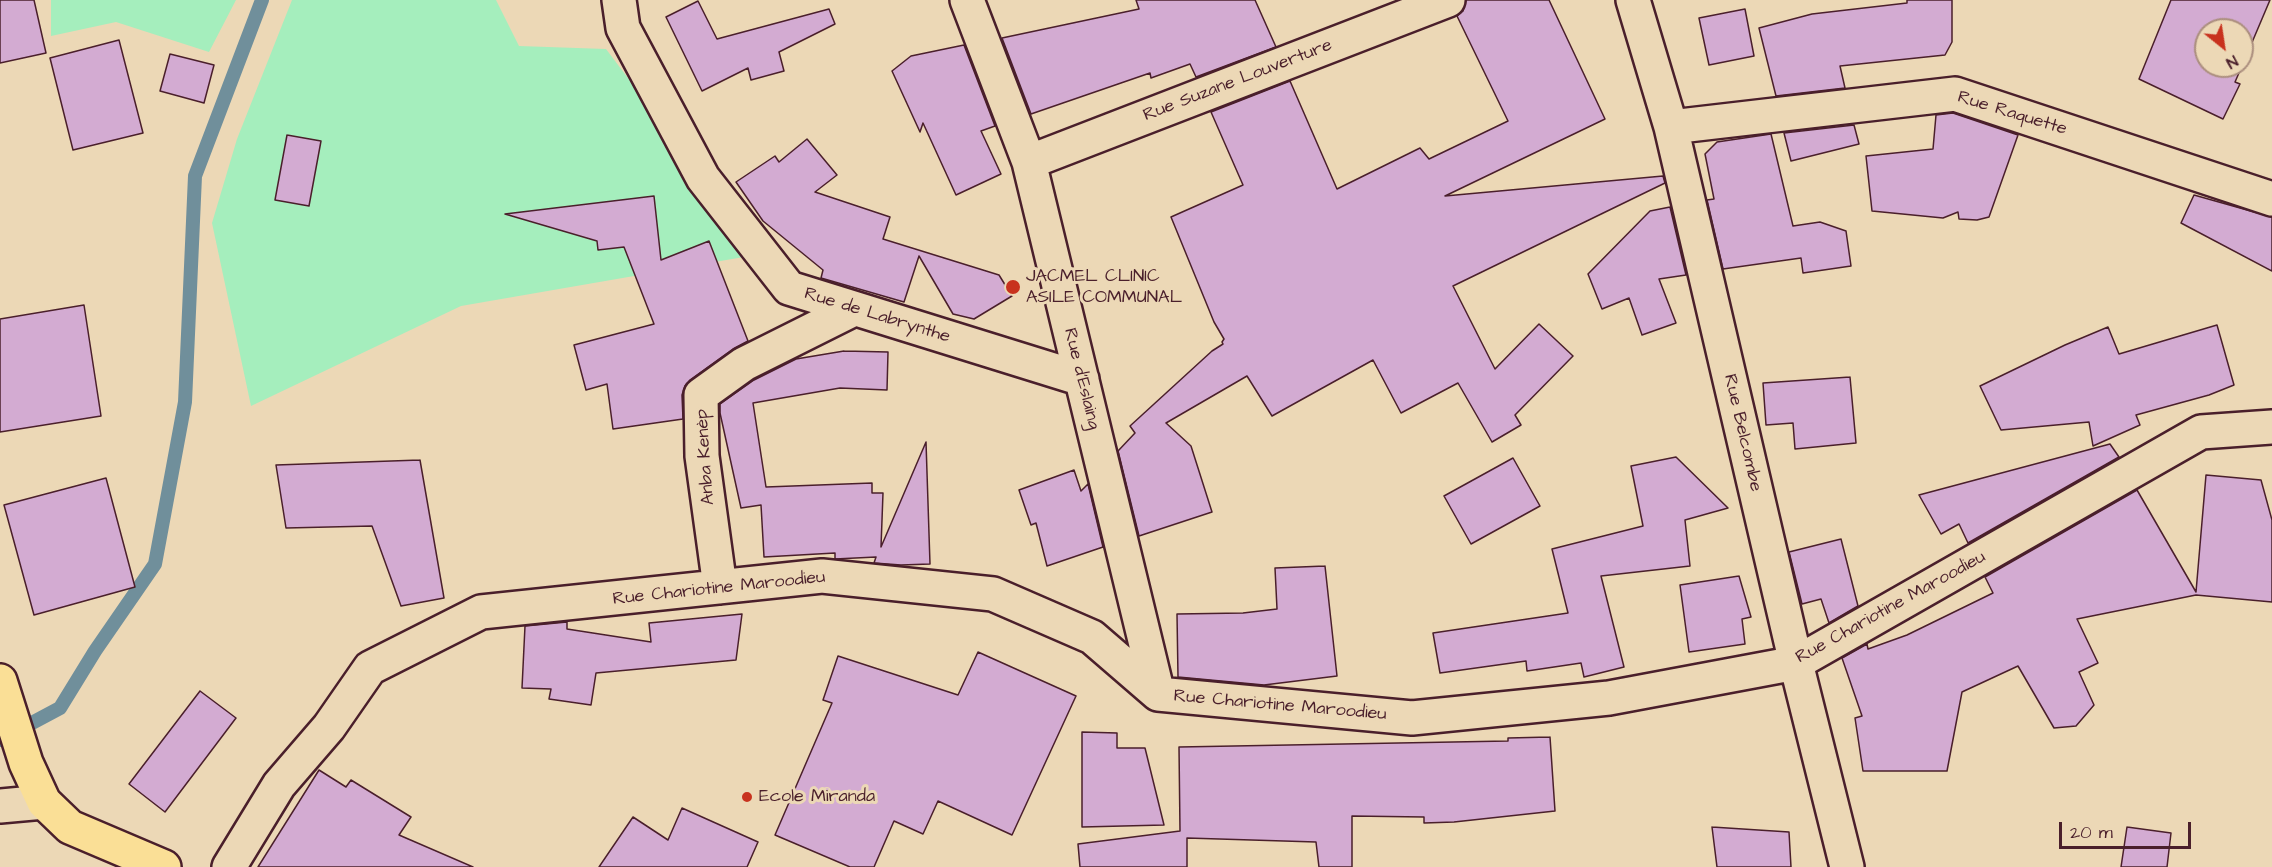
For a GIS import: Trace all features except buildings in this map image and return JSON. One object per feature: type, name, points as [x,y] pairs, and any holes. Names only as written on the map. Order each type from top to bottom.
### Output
[{"type":"main road","points":[[0,681],[27,763],[44,802],[70,827],[164,867]]},
{"type":"street","name":"Rue de Labrynthe","points":[[619,0],[623,28],[703,178],[789,288],[1082,379]]},
{"type":"street","name":"Rue d'Eslaing","points":[[967,0],[1029,162],[1158,694]]},
{"type":"street","name":"Rue Suzane Louverture","points":[[1029,162],[1448,0]]},
{"type":"street","name":"Rue Belcombe","points":[[1633,0],[1671,127],[1796,663],[1847,867]]},
{"type":"street","name":"Rue Raquette","points":[[1671,127],[1955,94],[2272,199]]},
{"type":"street","name":"Anba Kenèp","points":[[720,587],[702,456],[701,395],[744,364],[854,309]]},
{"type":"street","name":"Rue Chariotine Maroodieu","points":[[229,867],[279,785],[329,727],[370,668],[481,612],[822,576],[993,594],[1092,637],[1158,694],[1412,718],[1609,698],[1796,663],[2201,432],[2272,427]]},
{"type":"street","points":[[0,806],[44,802]]},
{"type":"green space","points":[[51,0],[236,0],[209,52],[116,22],[51,36]]},
{"type":"green space","points":[[292,0],[496,0],[519,46],[606,49],[761,254],[461,306],[251,406],[212,223],[237,139]]},
{"type":"waterway","points":[[0,740],[60,708],[95,651],[155,564],[185,402],[195,176],[262,0]]},
{"type":"place","name":"JACMEL CLINIC ASILE COMMUNAL","points":[[1013,287]]},
{"type":"place","name":"Ecole Miranda","points":[[747,797]]}]
